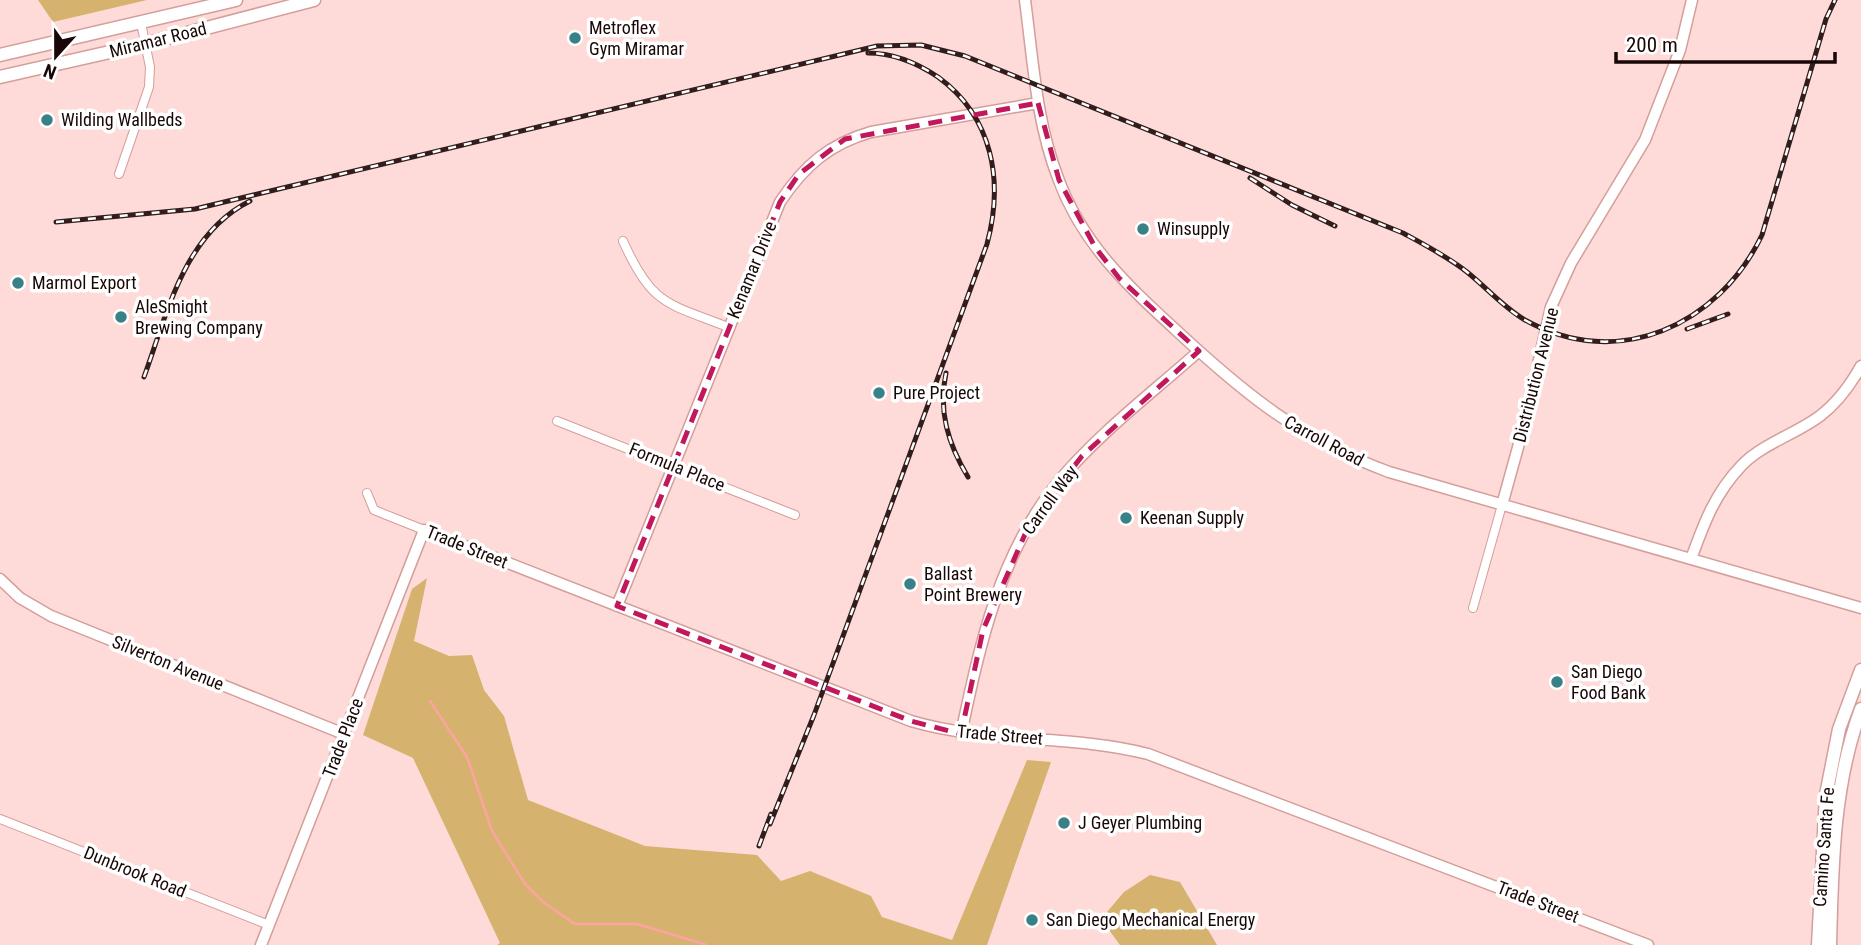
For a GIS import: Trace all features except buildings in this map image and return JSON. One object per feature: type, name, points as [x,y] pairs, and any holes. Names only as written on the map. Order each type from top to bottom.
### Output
[{"type":"main road","name":"Miramar Road","points":[[0,55],[236,0]]},
{"type":"main road","name":"Miramar Road","points":[[0,77],[145,44],[314,0]]},
{"type":"main road","name":"Camino Santa Fe","points":[[1818,945],[1826,795],[1839,729],[1861,670]]},
{"type":"main road","name":"Camino Santa Fe","points":[[1830,945],[1839,796],[1846,756],[1861,709]]},
{"type":"street","name":"Carroll Road","points":[[1025,0],[1038,103],[1059,180],[1095,247],[1119,278],[1249,396],[1283,421],[1327,447],[1389,472],[1861,608]]},
{"type":"street","name":"Distribution Avenue","points":[[1473,608],[1525,422],[1551,307],[1572,263],[1644,140],[1680,50],[1692,0]]},
{"type":"street","points":[[119,174],[149,87],[150,67],[141,23]]},
{"type":"street","name":"Kenamar Drive","points":[[617,606],[780,202],[799,174],[821,154],[845,139],[871,132],[1038,103]]},
{"type":"street","points":[[623,241],[638,275],[651,291],[665,302],[729,327]]},
{"type":"street","name":"Carroll Way","points":[[961,734],[984,630],[1001,580],[1030,523],[1082,456],[1199,351]]},
{"type":"street","points":[[1691,559],[1707,513],[1720,491],[1744,464],[1821,415],[1850,384],[1861,366]]},
{"type":"street","name":"Formula Place","points":[[557,421],[795,515]]},
{"type":"street","name":"Trade Street","points":[[367,493],[374,510],[911,721],[961,734],[1109,744],[1148,754],[1648,945]]},
{"type":"street","name":"Trade Place","points":[[261,945],[424,530]]},
{"type":"street","name":"Silverton Avenue","points":[[0,579],[20,598],[51,616],[344,734]]},
{"type":"street","name":"Dunbrook Road","points":[[0,819],[270,925]]},
{"type":"highlighted area","points":[[1038,103],[1059,180],[1095,247],[1119,278],[1199,351],[1082,456],[1030,523],[983,630],[961,734],[911,721],[617,606],[780,202],[799,174],[845,139]]},
{"type":"shaded area","points":[[38,0],[147,0],[53,22]]},
{"type":"shaded area","points":[[427,578],[414,641],[449,656],[472,655],[484,690],[504,716],[528,800],[645,846],[757,855],[781,881],[810,871],[871,896],[882,917],[952,940],[1027,760],[1051,762],[987,945],[497,945],[500,943],[413,758],[363,735],[412,589]]},
{"type":"shaded area","points":[[1150,875],[1180,882],[1217,945],[1120,945],[1101,919],[1124,892]]},
{"type":"waterway","points":[[430,701],[467,757],[492,831],[525,884],[543,902],[575,924],[637,924],[707,945]]},
{"type":"railway","points":[[56,222],[195,209],[877,46],[921,45],[965,56],[1403,233],[1460,267],[1517,315],[1560,335],[1595,341],[1630,340],[1662,331],[1693,315],[1720,294],[1743,267],[1762,235],[1826,19],[1835,0]]},
{"type":"railway","points":[[770,824],[814,715],[987,244],[992,220],[993,174],[989,152],[971,111],[957,93],[930,72],[896,57],[868,53]]},
{"type":"railway","points":[[1250,178],[1292,205],[1335,226]]},
{"type":"railway","points":[[144,377],[170,302],[194,255],[227,215],[250,201]]},
{"type":"railway","points":[[1687,329],[1728,314]]},
{"type":"railway","points":[[946,373],[943,401],[946,427],[968,477]]},
{"type":"railway","points":[[759,846],[771,814]]},
{"type":"place","name":"Metroflex Gym Miramar","points":[[575,38]]},
{"type":"place","name":"Wilding Wallbeds","points":[[47,120]]},
{"type":"place","name":"Winsupply","points":[[1143,229]]},
{"type":"place","name":"Marmol Export","points":[[18,283]]},
{"type":"place","name":"AleSmight Brewing Company","points":[[121,317]]},
{"type":"place","name":"Pure Project","points":[[879,393]]},
{"type":"place","name":"Keenan Supply","points":[[1126,518]]},
{"type":"place","name":"Ballast Point Brewery","points":[[910,584]]},
{"type":"place","name":"San Diego Food Bank","points":[[1557,682]]},
{"type":"place","name":"J Geyer Plumbing","points":[[1064,823]]},
{"type":"place","name":"San Diego Mechanical Energy","points":[[1032,920]]}]
